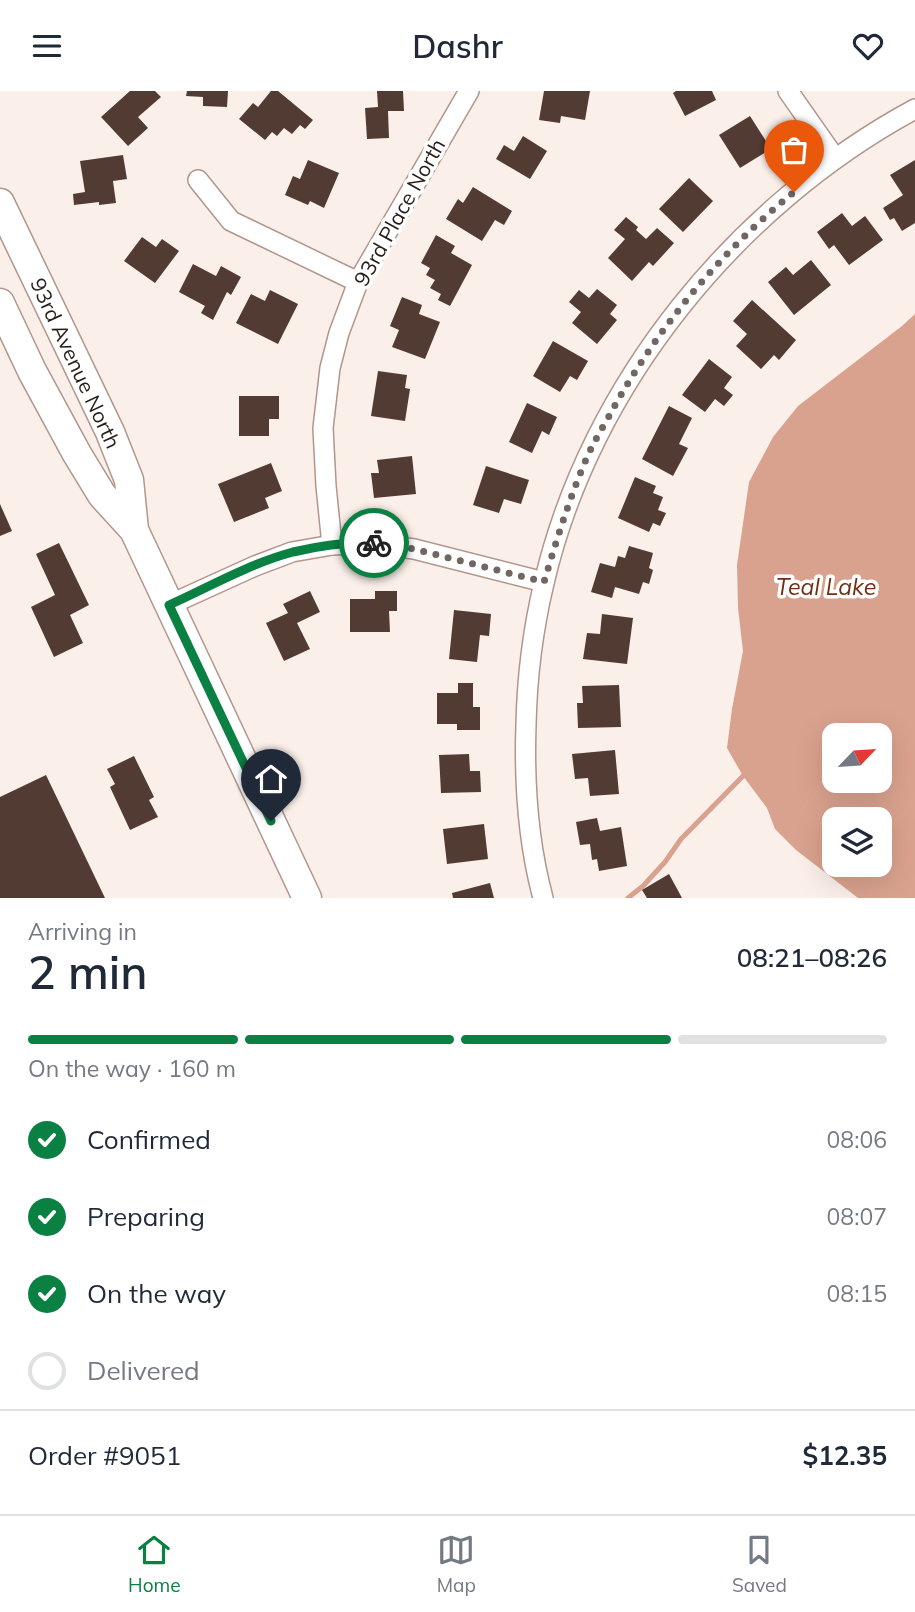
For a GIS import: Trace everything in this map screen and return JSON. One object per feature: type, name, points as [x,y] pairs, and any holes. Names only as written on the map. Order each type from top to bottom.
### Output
[{"type":"street","name":"93rd Place North","points":[[332,545],[323,428],[330,368],[339,333],[358,282],[469,91]]},
{"type":"street","points":[[788,91],[835,158]]},
{"type":"street","points":[[543,898],[529,822],[524,762],[526,702],[532,644],[544,582],[563,519],[588,455],[625,386],[668,322],[718,262],[774,208],[835,158],[915,109]]},
{"type":"street","points":[[198,180],[231,221],[358,282]]},
{"type":"street","name":"93rd Avenue North","points":[[0,202],[110,432],[129,480],[134,530]]},
{"type":"street","name":"93rd Avenue North","points":[[0,303],[32,371],[77,454],[102,495],[134,530],[307,898]]},
{"type":"street","points":[[169,605],[254,566],[292,552],[332,545],[371,543],[414,549],[544,582]]},
{"type":"water","name":"Teal Lake","points":[[915,314],[915,898],[858,898],[831,877],[892,877],[892,807],[822,807],[822,870],[775,829],[767,808],[743,776],[727,748],[743,651],[737,565],[749,482],[773,437],[798,406]]},
{"type":"building","points":[[130,91],[155,91],[161,97],[138,117],[148,128],[128,146],[101,117]]},
{"type":"building","points":[[187,91],[228,91],[227,107],[203,106],[203,97],[186,96]]},
{"type":"building","points":[[271,91],[278,91],[313,120],[305,129],[300,125],[292,134],[284,128],[277,136],[272,132],[265,140],[239,119],[253,103],[258,107]]},
{"type":"building","points":[[377,91],[403,91],[404,111],[388,111],[389,138],[367,139],[365,108],[378,107]]},
{"type":"building","points":[[544,91],[590,91],[585,120],[561,116],[560,123],[539,120]]},
{"type":"building","points":[[712,91],[716,100],[685,116],[673,93]]},
{"type":"building","points":[[750,116],[771,149],[740,168],[719,135]]},
{"type":"building","points":[[523,136],[547,151],[530,179],[496,159],[504,145],[514,151]]},
{"type":"building","points":[[123,155],[127,179],[113,181],[116,203],[74,205],[73,194],[85,192],[80,161]]},
{"type":"building","points":[[308,160],[339,173],[324,208],[310,201],[308,205],[285,195],[293,176],[300,179]]},
{"type":"building","points":[[915,160],[915,223],[902,231],[894,218],[890,220],[883,208],[903,195],[890,175]]},
{"type":"building","points":[[689,178],[713,201],[683,232],[659,209]]},
{"type":"building","points":[[473,187],[512,211],[504,225],[495,220],[482,241],[446,219],[458,199],[463,203]]},
{"type":"building","points":[[842,213],[852,226],[865,216],[883,240],[849,265],[834,245],[829,249],[817,232]]},
{"type":"building","points":[[626,217],[638,227],[636,230],[646,239],[657,228],[674,243],[653,266],[649,262],[632,281],[608,258],[625,239],[614,230]]},
{"type":"building","points":[[436,235],[455,246],[451,253],[472,265],[450,306],[438,300],[441,294],[430,288],[435,280],[426,275],[430,268],[421,263]]},
{"type":"building","points":[[142,237],[156,247],[162,239],[179,251],[155,283],[124,261]]},
{"type":"building","points":[[811,260],[831,285],[794,315],[768,282],[786,267],[793,275]]},
{"type":"building","points":[[193,264],[216,276],[221,266],[241,277],[231,295],[227,292],[213,320],[201,313],[205,306],[179,292]]},
{"type":"building","points":[[597,289],[617,305],[610,314],[617,320],[597,344],[572,323],[581,312],[569,302],[579,290],[589,298]]},
{"type":"building","points":[[270,290],[298,304],[278,344],[236,323],[251,294],[265,301]]},
{"type":"building","points":[[402,297],[422,305],[419,314],[440,322],[425,359],[392,347],[399,330],[390,326]]},
{"type":"building","points":[[752,300],[796,340],[779,360],[774,355],[761,369],[736,346],[747,334],[733,321]]},
{"type":"building","points":[[553,341],[588,361],[577,380],[570,376],[560,392],[533,376]]},
{"type":"building","points":[[709,359],[732,377],[724,388],[733,395],[724,406],[715,399],[705,412],[682,395]]},
{"type":"building","points":[[378,371],[407,375],[405,388],[410,389],[405,421],[371,416]]},
{"type":"building","points":[[239,396],[279,396],[279,419],[269,419],[269,436],[239,436]]},
{"type":"building","points":[[527,403],[557,417],[549,435],[542,431],[532,453],[509,442]]},
{"type":"building","points":[[669,406],[692,418],[679,444],[688,448],[673,476],[642,459]]},
{"type":"building","points":[[412,456],[416,494],[374,498],[371,473],[379,473],[377,460]]},
{"type":"building","points":[[271,463],[282,491],[265,498],[269,508],[234,522],[218,484]]},
{"type":"building","points":[[486,466],[529,480],[521,504],[504,499],[499,513],[473,505]]},
{"type":"building","points":[[635,477],[656,486],[653,493],[663,497],[658,510],[666,513],[660,526],[653,523],[649,532],[618,518]]},
{"type":"building","points":[[0,504],[12,531],[0,536]]},
{"type":"building","points":[[59,543],[89,605],[70,615],[83,643],[54,657],[31,607],[55,595],[36,554]]},
{"type":"building","points":[[629,546],[653,553],[649,568],[653,570],[649,584],[643,582],[639,594],[615,587],[612,598],[591,592],[600,563],[615,567],[618,556],[625,558]]},
{"type":"building","points":[[310,591],[320,612],[297,623],[310,649],[284,661],[266,623],[288,613],[283,604]]},
{"type":"building","points":[[375,591],[397,591],[397,611],[389,611],[390,632],[350,632],[350,599],[375,599]]},
{"type":"building","points":[[454,610],[491,614],[489,636],[480,635],[477,662],[449,659]]},
{"type":"building","points":[[602,614],[633,618],[627,664],[583,659],[587,633],[600,634]]},
{"type":"building","points":[[458,683],[473,683],[473,707],[480,707],[480,730],[457,730],[457,724],[437,724],[437,693],[458,693]]},
{"type":"building","points":[[619,685],[621,727],[578,728],[577,703],[583,703],[582,686]]},
{"type":"building","points":[[615,750],[619,794],[590,796],[588,778],[575,779],[572,754]]},
{"type":"building","points":[[469,754],[470,771],[480,771],[481,792],[441,793],[439,755]]},
{"type":"building","points":[[134,756],[154,797],[149,800],[158,817],[130,830],[110,787],[115,784],[107,769]]},
{"type":"building","points":[[46,775],[105,898],[0,898],[0,797]]},
{"type":"building","points":[[597,818],[600,831],[621,827],[627,866],[599,871],[597,859],[592,860],[590,844],[580,845],[576,822]]},
{"type":"building","points":[[484,824],[488,859],[447,864],[443,829]]},
{"type":"building","points":[[669,874],[682,898],[647,898],[642,890]]},
{"type":"building","points":[[490,883],[494,898],[453,898],[452,893]]},
{"type":"waterway","points":[[628,898],[643,886],[681,839],[743,776]]},
{"type":"way so far","points":[[374,543],[414,549],[544,582],[563,519],[588,455],[625,386],[668,322],[718,262],[794,192]]},
{"type":"route","points":[[271,821],[169,605],[254,566],[292,552],[332,545],[374,543]]}]
